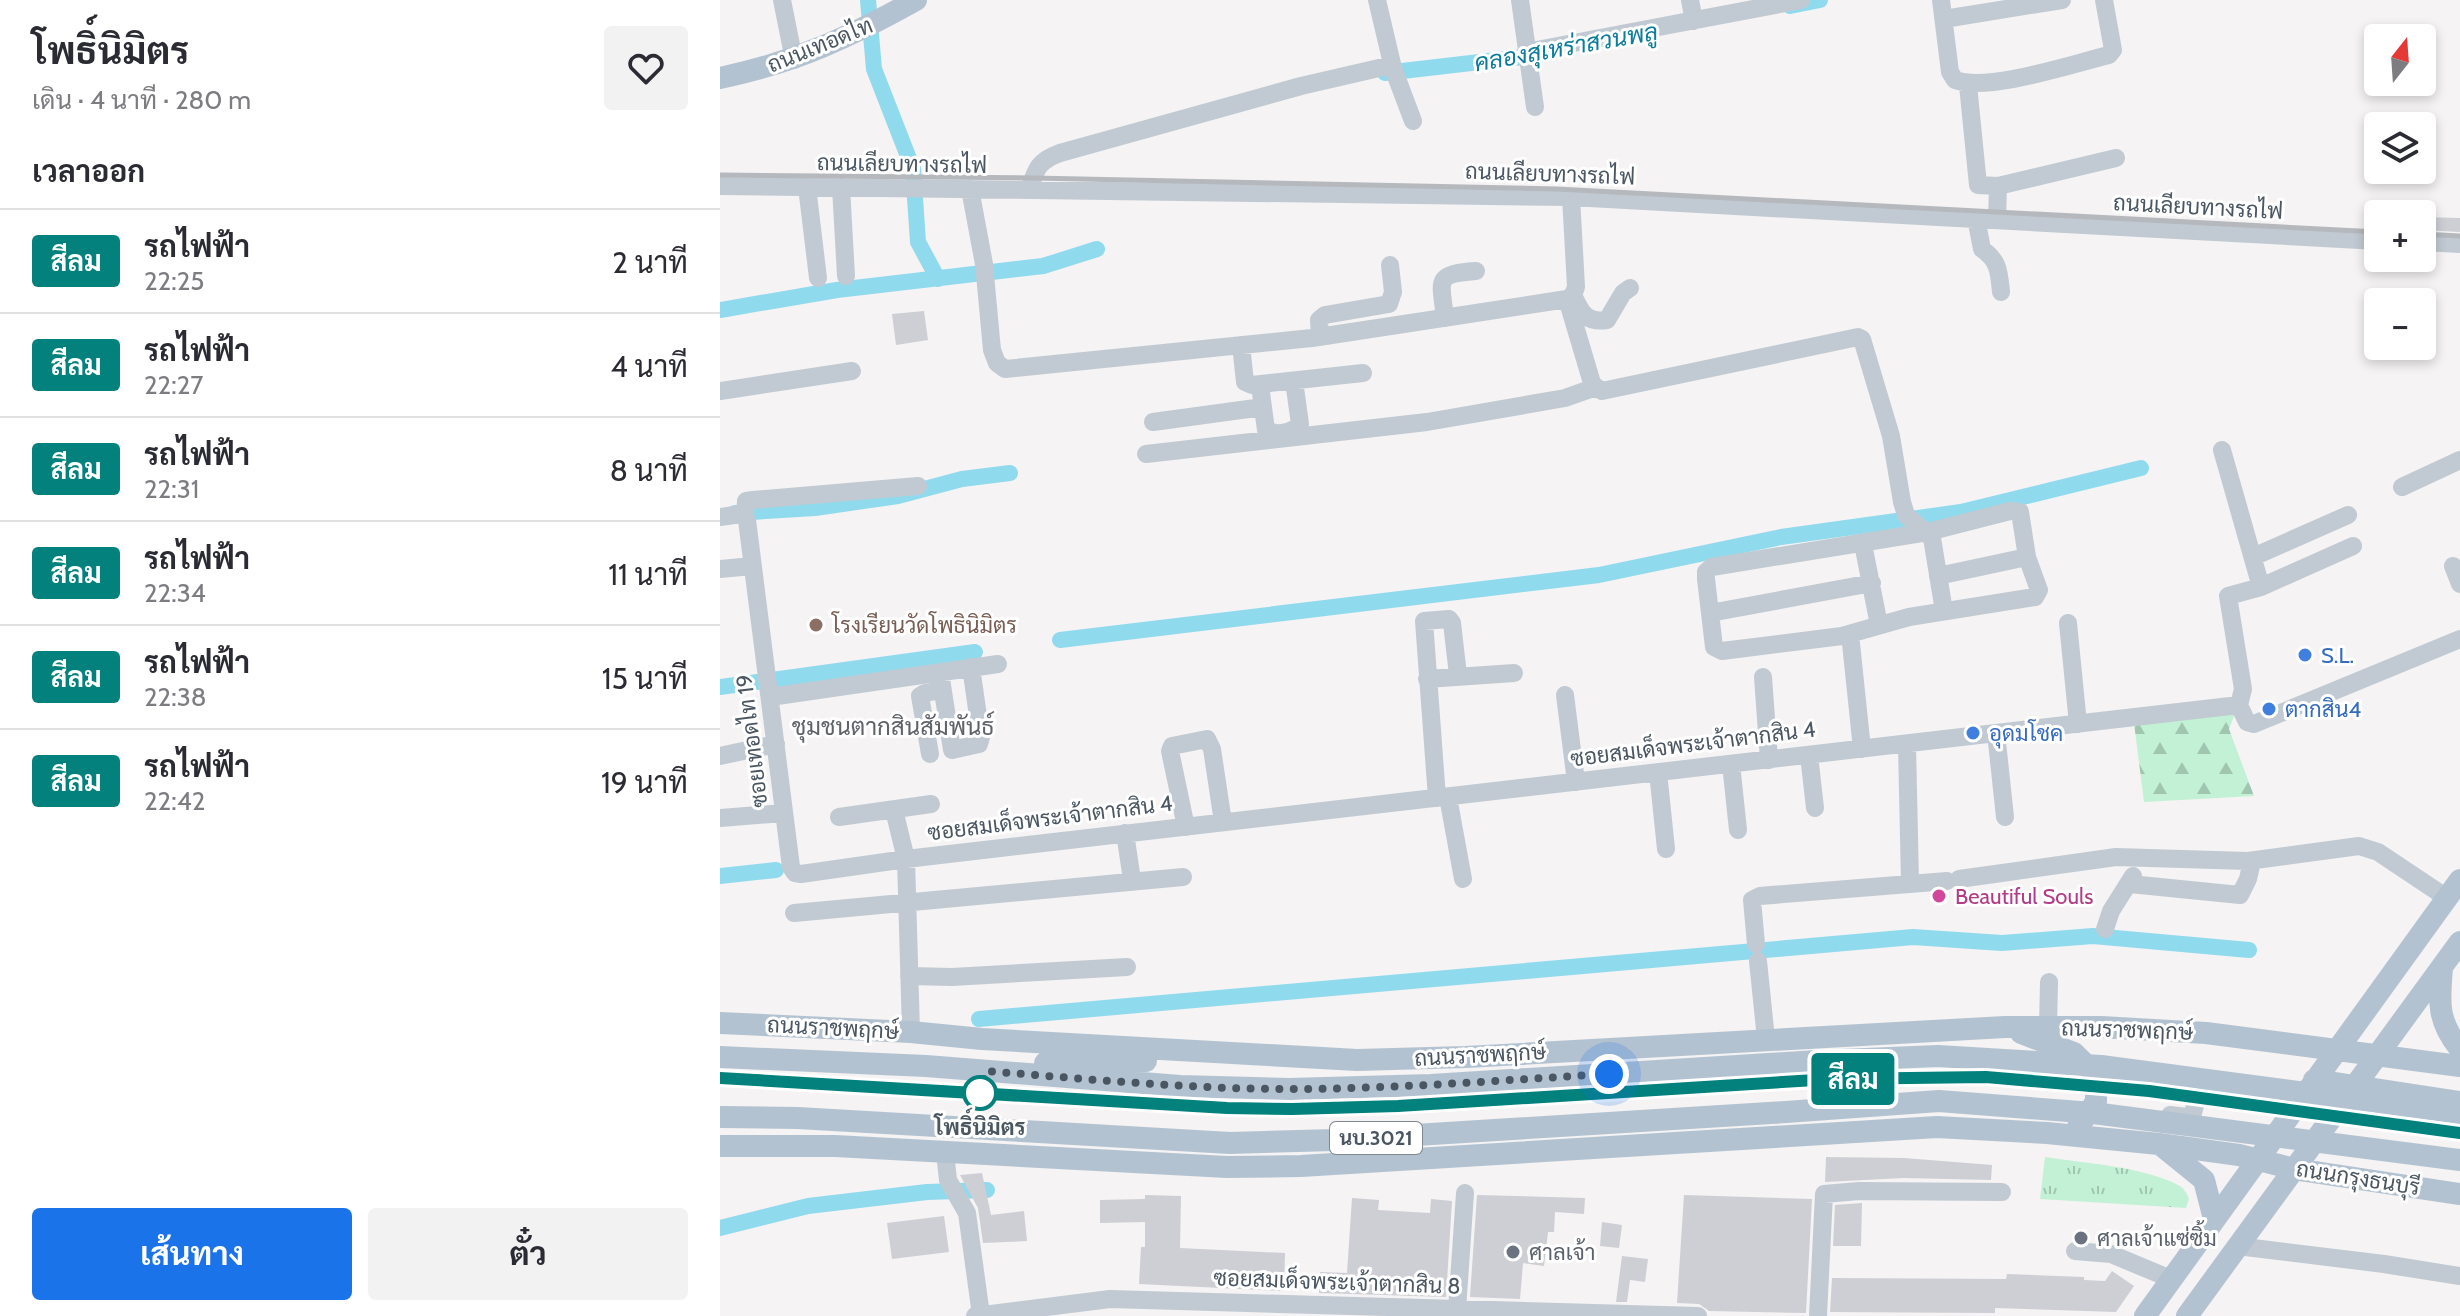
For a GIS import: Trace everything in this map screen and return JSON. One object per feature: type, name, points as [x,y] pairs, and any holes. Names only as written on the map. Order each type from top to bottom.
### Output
[{"type":"main road","name":"ถนนเทอดไท","points":[[720,78],[794,60],[865,28],[916,0]]},
{"type":"main road","points":[[2145,1316],[2256,1160],[2318,1088],[2336,1050],[2453,889]]},
{"type":"main road","points":[[2187,1316],[2460,942]]},
{"type":"main road","points":[[2442,967],[2439,1004],[2447,1034],[2460,1049]]},
{"type":"main road","name":"ถนนราชพฤกษ์","points":[[720,1023],[1291,1057],[1410,1059],[2005,1027],[2206,1033],[2336,1050]]},
{"type":"main road","points":[[2005,1027],[2074,1053],[2096,1075],[2096,1102],[2078,1128],[2047,1133]]},
{"type":"main road","points":[[2336,1050],[2460,1066]]},
{"type":"main road","name":"ถนนราชพฤกษ์","points":[[720,1057],[926,1066],[1180,1086],[1290,1089],[1431,1085],[1938,1056],[2101,1066],[2318,1088]]},
{"type":"main road","points":[[926,1066],[1291,1057]]},
{"type":"main road","points":[[2318,1088],[2355,1086],[2460,1102]]},
{"type":"main road","points":[[2318,1088],[2460,1113]]},
{"type":"main road","name":"ถนนกรุงธนบุรี","points":[[965,1127],[1230,1143],[1335,1140],[1939,1101],[2093,1113],[2460,1160]]},
{"type":"main road","name":"นบ.3021","points":[[720,1117],[965,1127]]},
{"type":"main road","points":[[965,1127],[1162,1163]]},
{"type":"main road","name":"นบ.3021","points":[[720,1146],[835,1146],[1227,1167],[1301,1166],[1937,1127],[2047,1133],[2159,1144],[2256,1160]]},
{"type":"main road","points":[[2159,1144],[2204,1180],[2214,1219]]},
{"type":"main road","name":"ถนนกรุงธนบุรี","points":[[2256,1160],[2294,1169],[2460,1194]]},
{"type":"street","points":[[782,0],[794,60]]},
{"type":"street","points":[[1377,0],[1394,71],[1413,121]]},
{"type":"street","points":[[1520,0],[1535,107]]},
{"type":"street","points":[[1690,0],[1694,21]]},
{"type":"street","points":[[1526,56],[1801,0]]},
{"type":"street","points":[[1941,0],[1950,72],[1955,80],[1968,85],[1996,82],[2109,55],[2113,50],[2104,0]]},
{"type":"street","points":[[1944,19],[2062,0]]},
{"type":"street","points":[[1029,190],[1037,165],[1060,153],[1301,86],[1394,71]]},
{"type":"street","points":[[1968,85],[1978,185],[1998,186],[2116,158]]},
{"type":"street","name":"ถนนเลียบทางรถไฟ","points":[[720,186],[1571,197],[2364,240]]},
{"type":"street","points":[[1997,220],[1998,186]]},
{"type":"street","points":[[807,187],[818,278]]},
{"type":"street","points":[[841,187],[846,276]]},
{"type":"street","points":[[970,189],[984,264],[992,350],[997,363],[1005,369],[1320,337],[1570,297]]},
{"type":"street","points":[[1571,197],[1576,287],[1570,297],[1592,383],[1602,391],[1858,337],[1862,339],[1917,523],[1932,538],[1944,611]]},
{"type":"street","points":[[1976,218],[1982,249],[1998,265],[2001,292]]},
{"type":"street","points":[[2436,243],[2460,244]]},
{"type":"street","points":[[1320,337],[1319,320],[1325,315],[1389,304],[1393,292],[1390,265]]},
{"type":"street","points":[[1445,318],[1441,284],[1444,276],[1476,271]]},
{"type":"street","points":[[1570,297],[1583,315],[1595,322],[1607,320],[1623,293],[1630,288]]},
{"type":"street","points":[[1241,345],[1245,382],[1260,385],[1363,373]]},
{"type":"street","points":[[720,391],[852,371]]},
{"type":"street","points":[[1260,385],[1266,430],[1280,433],[1296,429],[1300,424],[1294,381]]},
{"type":"street","points":[[1146,454],[1427,422],[1565,398],[1596,387]]},
{"type":"street","points":[[1153,422],[1263,407]]},
{"type":"street","points":[[2222,450],[2261,587]]},
{"type":"street","points":[[2402,487],[2460,460]]},
{"type":"street","points":[[720,517],[744,510],[746,501],[918,486]]},
{"type":"street","name":"ซอยเทอดไท 19","points":[[744,510],[791,867],[795,873],[906,859]]},
{"type":"street","points":[[2020,512],[2027,557],[2039,590],[2035,597],[1909,617],[1850,634],[1722,651],[1714,647],[1706,572],[1712,567],[1863,544],[1917,523],[2020,512]]},
{"type":"street","points":[[2253,557],[2348,515]]},
{"type":"street","points":[[1863,544],[1879,625]]},
{"type":"street","points":[[2353,546],[2261,587],[2228,596],[2243,689],[2239,705],[2247,722],[2254,724],[2460,639]]},
{"type":"street","points":[[1938,576],[2027,557]]},
{"type":"street","points":[[720,569],[752,566]]},
{"type":"street","points":[[2453,566],[2460,584]]},
{"type":"street","points":[[1710,613],[1872,583]]},
{"type":"street","points":[[1458,675],[1452,623],[1449,619],[1424,621],[1427,679],[1442,797],[1463,879]]},
{"type":"street","points":[[2068,623],[2078,724]]},
{"type":"street","points":[[1850,634],[1862,749]]},
{"type":"street","points":[[971,667],[981,737],[979,744],[923,754],[920,696],[941,681],[971,667],[998,664]]},
{"type":"street","points":[[1427,679],[1514,673]]},
{"type":"street","points":[[1763,677],[1769,760]]},
{"type":"street","points":[[769,686],[941,681]]},
{"type":"street","points":[[941,681],[952,750]]},
{"type":"street","points":[[1565,695],[1576,782]]},
{"type":"street","name":"ซอยสมเด็จพระเจ้าตากสิน 4","points":[[906,859],[2239,705]]},
{"type":"street","points":[[1996,733],[2005,817]]},
{"type":"street","points":[[1186,827],[1170,751],[1172,746],[1207,739],[1212,749],[1223,822]]},
{"type":"street","points":[[720,756],[776,744]]},
{"type":"street","points":[[1907,744],[1910,883]]},
{"type":"street","points":[[1809,755],[1815,808]]},
{"type":"street","points":[[1731,764],[1738,830]]},
{"type":"street","points":[[1658,772],[1666,849]]},
{"type":"street","points":[[839,817],[931,804]]},
{"type":"street","points":[[894,810],[906,859],[911,1032]]},
{"type":"street","points":[[720,818],[784,813]]},
{"type":"street","points":[[1125,833],[1132,880]]},
{"type":"street","points":[[1766,1039],[1752,900],[1760,896],[1953,880],[2116,857],[2252,861],[2359,846],[2378,852],[2453,889]]},
{"type":"street","points":[[2105,929],[2111,911],[2130,884],[2134,858]]},
{"type":"street","points":[[2130,884],[2240,895],[2252,861]]},
{"type":"street","points":[[794,913],[1183,877]]},
{"type":"street","points":[[909,976],[952,977],[1127,967]]},
{"type":"street","points":[[2048,1027],[2049,982]]},
{"type":"street","points":[[2086,1116],[2097,1108],[2108,1108],[2187,1117],[2193,1113],[2196,1102],[2194,1093],[2177,1088],[2106,1080],[2096,1075]]},
{"type":"street","points":[[945,1152],[948,1180],[967,1213],[981,1315]]},
{"type":"street","points":[[1818,1316],[1824,1194],[1859,1191],[2002,1192]]},
{"type":"street","points":[[1457,1310],[1465,1193]]},
{"type":"street","points":[[2237,1246],[2460,1276]]},
{"type":"street","points":[[2075,1251],[2111,1254],[2171,1279]]},
{"type":"street","name":"ซอยสมเด็จพระเจ้าตากสิน 8","points":[[975,1316],[1103,1308],[1457,1310],[1698,1316]]},
{"type":"green space","points":[[2236,711],[2229,729],[2254,796],[2144,802],[2134,723]]},
{"type":"green space","points":[[2045,1157],[2149,1174],[2180,1186],[2189,1199],[2186,1208],[2040,1199]]},
{"type":"building","points":[[2436,217],[2460,218],[2460,232],[2436,231]]},
{"type":"building","points":[[924,311],[928,340],[896,345],[892,314]]},
{"type":"building","points":[[1826,1157],[1904,1158],[1992,1165],[1991,1180],[1904,1178],[1825,1182]]},
{"type":"building","points":[[982,1173],[991,1215],[1024,1211],[1027,1241],[983,1243],[978,1208],[960,1175]]},
{"type":"building","points":[[1145,1195],[1181,1196],[1180,1248],[1285,1253],[1284,1291],[1139,1284],[1141,1247],[1145,1247],[1145,1222],[1100,1223],[1100,1200],[1145,1199]]},
{"type":"building","points":[[1477,1195],[1585,1198],[1584,1214],[1555,1212],[1554,1232],[1548,1232],[1544,1266],[1523,1263],[1520,1299],[1470,1297]]},
{"type":"building","points":[[1684,1195],[1812,1199],[1806,1313],[1709,1311],[1699,1304],[1677,1303]]},
{"type":"building","points":[[1352,1198],[1379,1200],[1378,1210],[1430,1213],[1431,1199],[1452,1201],[1446,1297],[1319,1293],[1320,1272],[1347,1273]]},
{"type":"building","points":[[1862,1203],[1861,1246],[1833,1246],[1835,1205]]},
{"type":"building","points":[[944,1216],[949,1252],[892,1259],[887,1223]]},
{"type":"building","points":[[1602,1222],[1622,1225],[1619,1248],[1600,1246]]},
{"type":"building","points":[[1622,1256],[1648,1259],[1645,1282],[1630,1280],[1627,1302],[1616,1302]]},
{"type":"building","points":[[2112,1271],[2134,1286],[2116,1312],[1995,1308],[1995,1313],[1830,1312],[1832,1278],[2006,1279],[2007,1274],[2084,1277],[2084,1280],[2105,1281]]},
{"type":"waterway","points":[[868,0],[874,69],[913,169],[918,242],[938,279]]},
{"type":"waterway","name":"คลองสุเหร่าสวนพลู","points":[[1790,6],[1820,0]]},
{"type":"waterway","name":"คลองสุเหร่าสวนพลู","points":[[1385,73],[1540,55]]},
{"type":"waterway","points":[[720,310],[837,290],[1043,266],[1097,249]]},
{"type":"waterway","points":[[1060,640],[1599,575],[1781,537],[1961,512],[2141,468]]},
{"type":"waterway","points":[[735,513],[815,508],[898,496],[962,479],[1010,473]]},
{"type":"waterway","points":[[720,687],[975,652]]},
{"type":"waterway","points":[[720,876],[776,870]]},
{"type":"waterway","points":[[979,1019],[1913,937],[2002,943],[2093,936],[2249,950]]},
{"type":"waterway","points":[[720,1228],[808,1206],[927,1192],[987,1190]]},
{"type":"railway","points":[[720,175],[1557,189],[2364,231]]},
{"type":"railway","points":[[2436,235],[2460,236]]},
{"type":"railway","points":[[720,1078],[1227,1108],[1292,1109],[1398,1106],[1832,1079],[1986,1077],[2149,1091],[2460,1133]]},
{"type":"metro line","name":"สีลม","points":[[720,1078],[1227,1108],[1292,1109],[1398,1106],[1832,1079],[1986,1077],[2149,1091],[2460,1133]]},
{"type":"place","name":"โรงเรียนวัดโพธินิมิตร","points":[[816,625]]},
{"type":"place","name":"S.L.","points":[[2305,655]]},
{"type":"place","name":"ตากสิน4","points":[[2269,709]]},
{"type":"place","name":"อุดมโชค","points":[[1973,733]]},
{"type":"place","name":"Beautiful Souls","points":[[1939,896]]},
{"type":"place","name":"โพธิ์นิมิตร","points":[[980,1093]]},
{"type":"place","name":"ศาลเจ้าแซ่ซิ้ม","points":[[2081,1238]]},
{"type":"place","name":"ศาลเจ้า","points":[[1513,1252]]},
{"type":"district","name":"ชุมชนตากสินสัมพันธ์","points":[[893,726]]},
{"type":"route","points":[[980,1093],[986,1071],[1180,1086],[1290,1089],[1431,1085],[1609,1074]]}]
